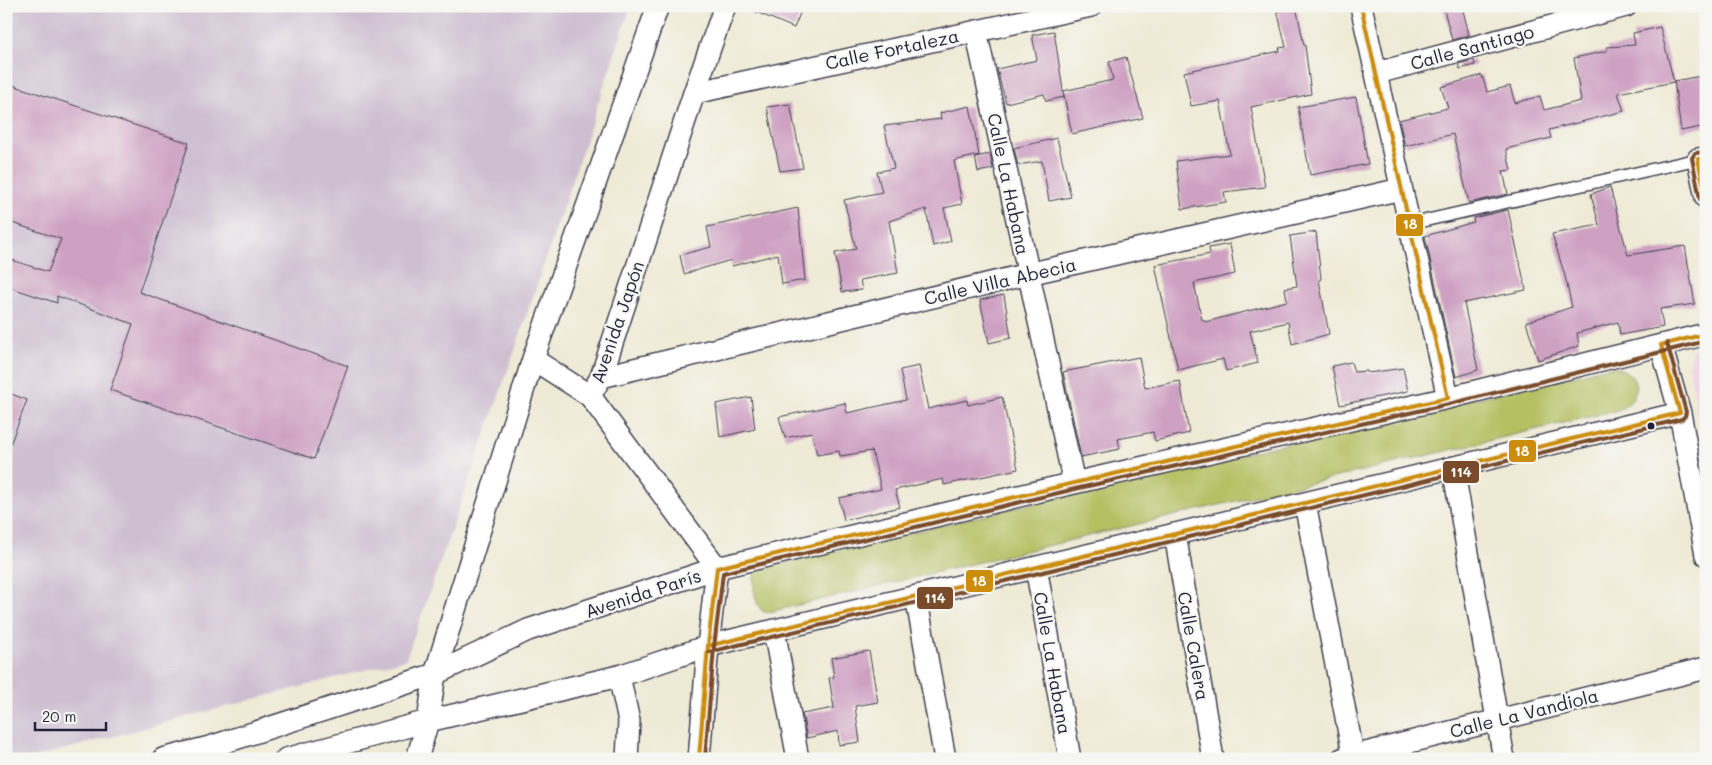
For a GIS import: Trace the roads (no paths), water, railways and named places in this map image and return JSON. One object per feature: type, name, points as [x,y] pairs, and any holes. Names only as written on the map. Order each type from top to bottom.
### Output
[{"type":"street","points":[[416,759],[428,721],[434,674],[534,359],[658,6]]},
{"type":"street","name":"Avenida Japón","points":[[717,568],[590,396],[601,377],[694,93],[725,6]]},
{"type":"street","name":"Calle Fortaleza","points":[[694,93],[1091,6]]},
{"type":"street","points":[[1361,6],[1448,398]]},
{"type":"street","name":"Calle Santiago","points":[[1377,73],[1590,11],[1626,6]]},
{"type":"street","name":"Calle La Habana","points":[[976,31],[1074,483]]},
{"type":"street","points":[[1702,159],[1706,198]]},
{"type":"street","name":"Calle Villa Abecia","points":[[601,377],[1028,274],[1401,189]]},
{"type":"street","name":"Avenida París","points":[[163,759],[210,747],[434,674],[528,630],[717,568],[1074,483],[1448,398],[1706,334]]},
{"type":"street","points":[[1662,345],[1680,413],[1706,555]]},
{"type":"street","points":[[534,359],[590,396]]},
{"type":"street","points":[[286,759],[428,721],[619,676],[708,646],[1680,413]]},
{"type":"street","points":[[1453,468],[1504,759]]},
{"type":"street","points":[[1305,503],[1350,758]]},
{"type":"street","name":"Calle Calera","points":[[1175,534],[1213,759]]},
{"type":"street","name":"Calle La Habana","points":[[1036,567],[1070,759]]},
{"type":"street","points":[[699,759],[708,646],[717,568]]},
{"type":"street","points":[[916,596],[945,759]]},
{"type":"street","points":[[774,630],[798,759]]},
{"type":"street","name":"Calle La Vandiola","points":[[1350,758],[1706,668]]},
{"type":"street","points":[[619,676],[629,721],[627,759]]},
{"type":"lane","points":[[1410,224],[1702,159]]}]
